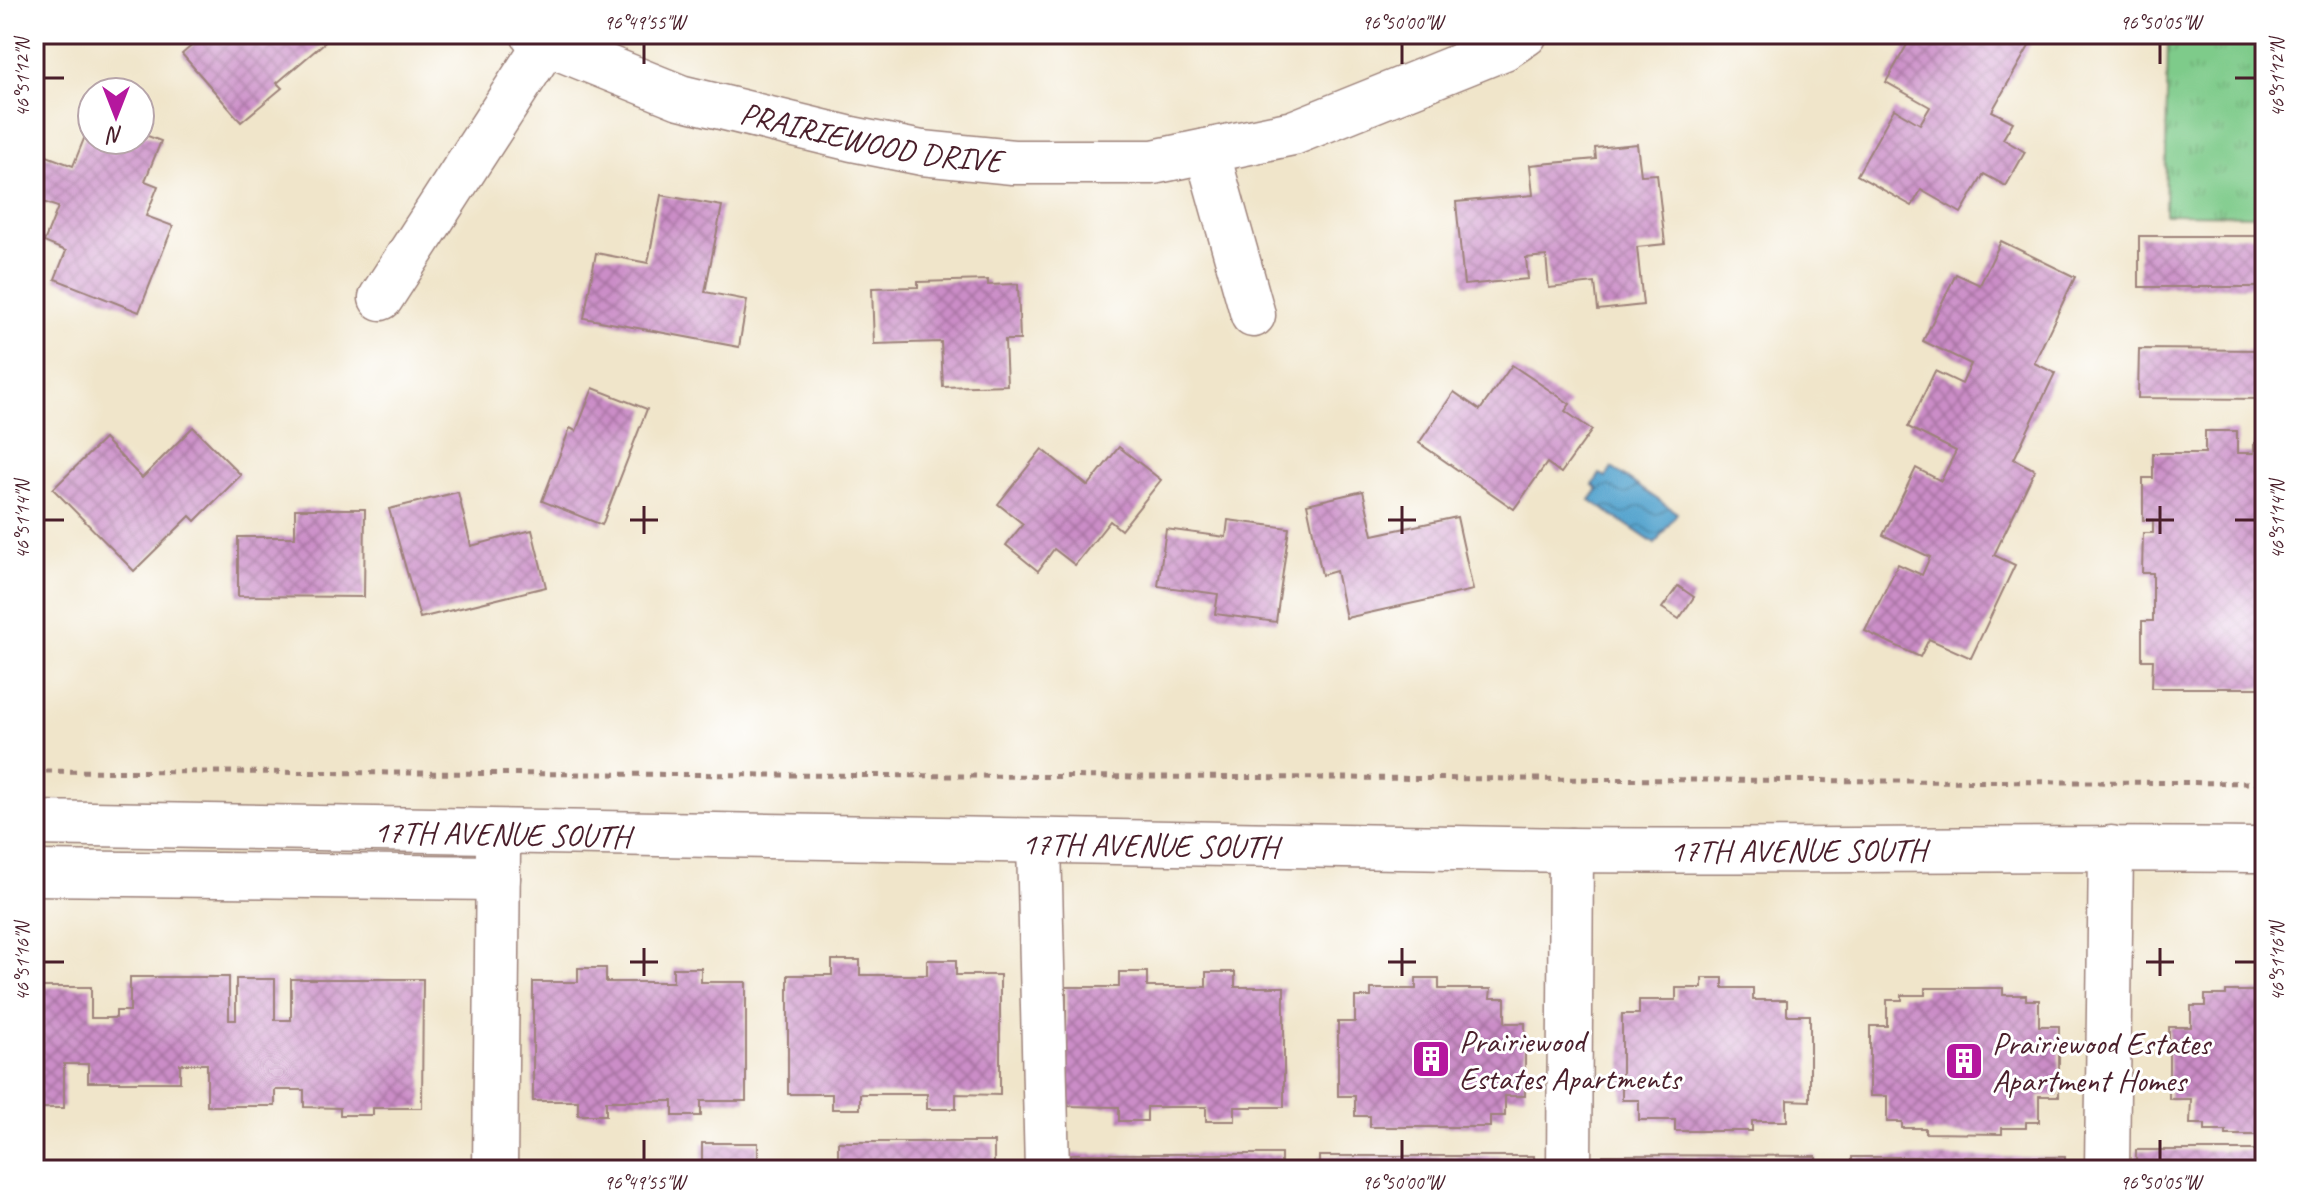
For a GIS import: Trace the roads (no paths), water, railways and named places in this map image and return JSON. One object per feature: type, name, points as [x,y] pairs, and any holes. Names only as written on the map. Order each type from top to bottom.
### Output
[{"type":"street","name":"PRAIRIEWOOD DRIVE","points":[[381,298],[539,39],[680,97],[852,139],[922,153],[1013,162],[1153,162],[1293,133],[1504,48],[1525,34]]},
{"type":"street","points":[[1207,151],[1253,315]]},
{"type":"street","name":"17TH AVENUE SOUTH","points":[[34,823],[498,835],[1571,850],[2265,850]]},
{"type":"street","points":[[495,1170],[498,835]]},
{"type":"street","points":[[1039,843],[1047,1170]]},
{"type":"street","points":[[2107,1170],[2111,848]]},
{"type":"street","points":[[1569,1170],[1571,850]]},
{"type":"street","points":[[34,873],[498,878]]},
{"type":"water","points":[[1612,468],[1677,513],[1655,544],[1590,500],[1598,489],[1593,485],[1600,474],[1606,477]]},
{"type":"place","name":"Prairiewood Estates Apartments","points":[[1431,1059]]},
{"type":"place","name":"Prairiewood Estates Apartment Homes","points":[[1964,1061]]}]
